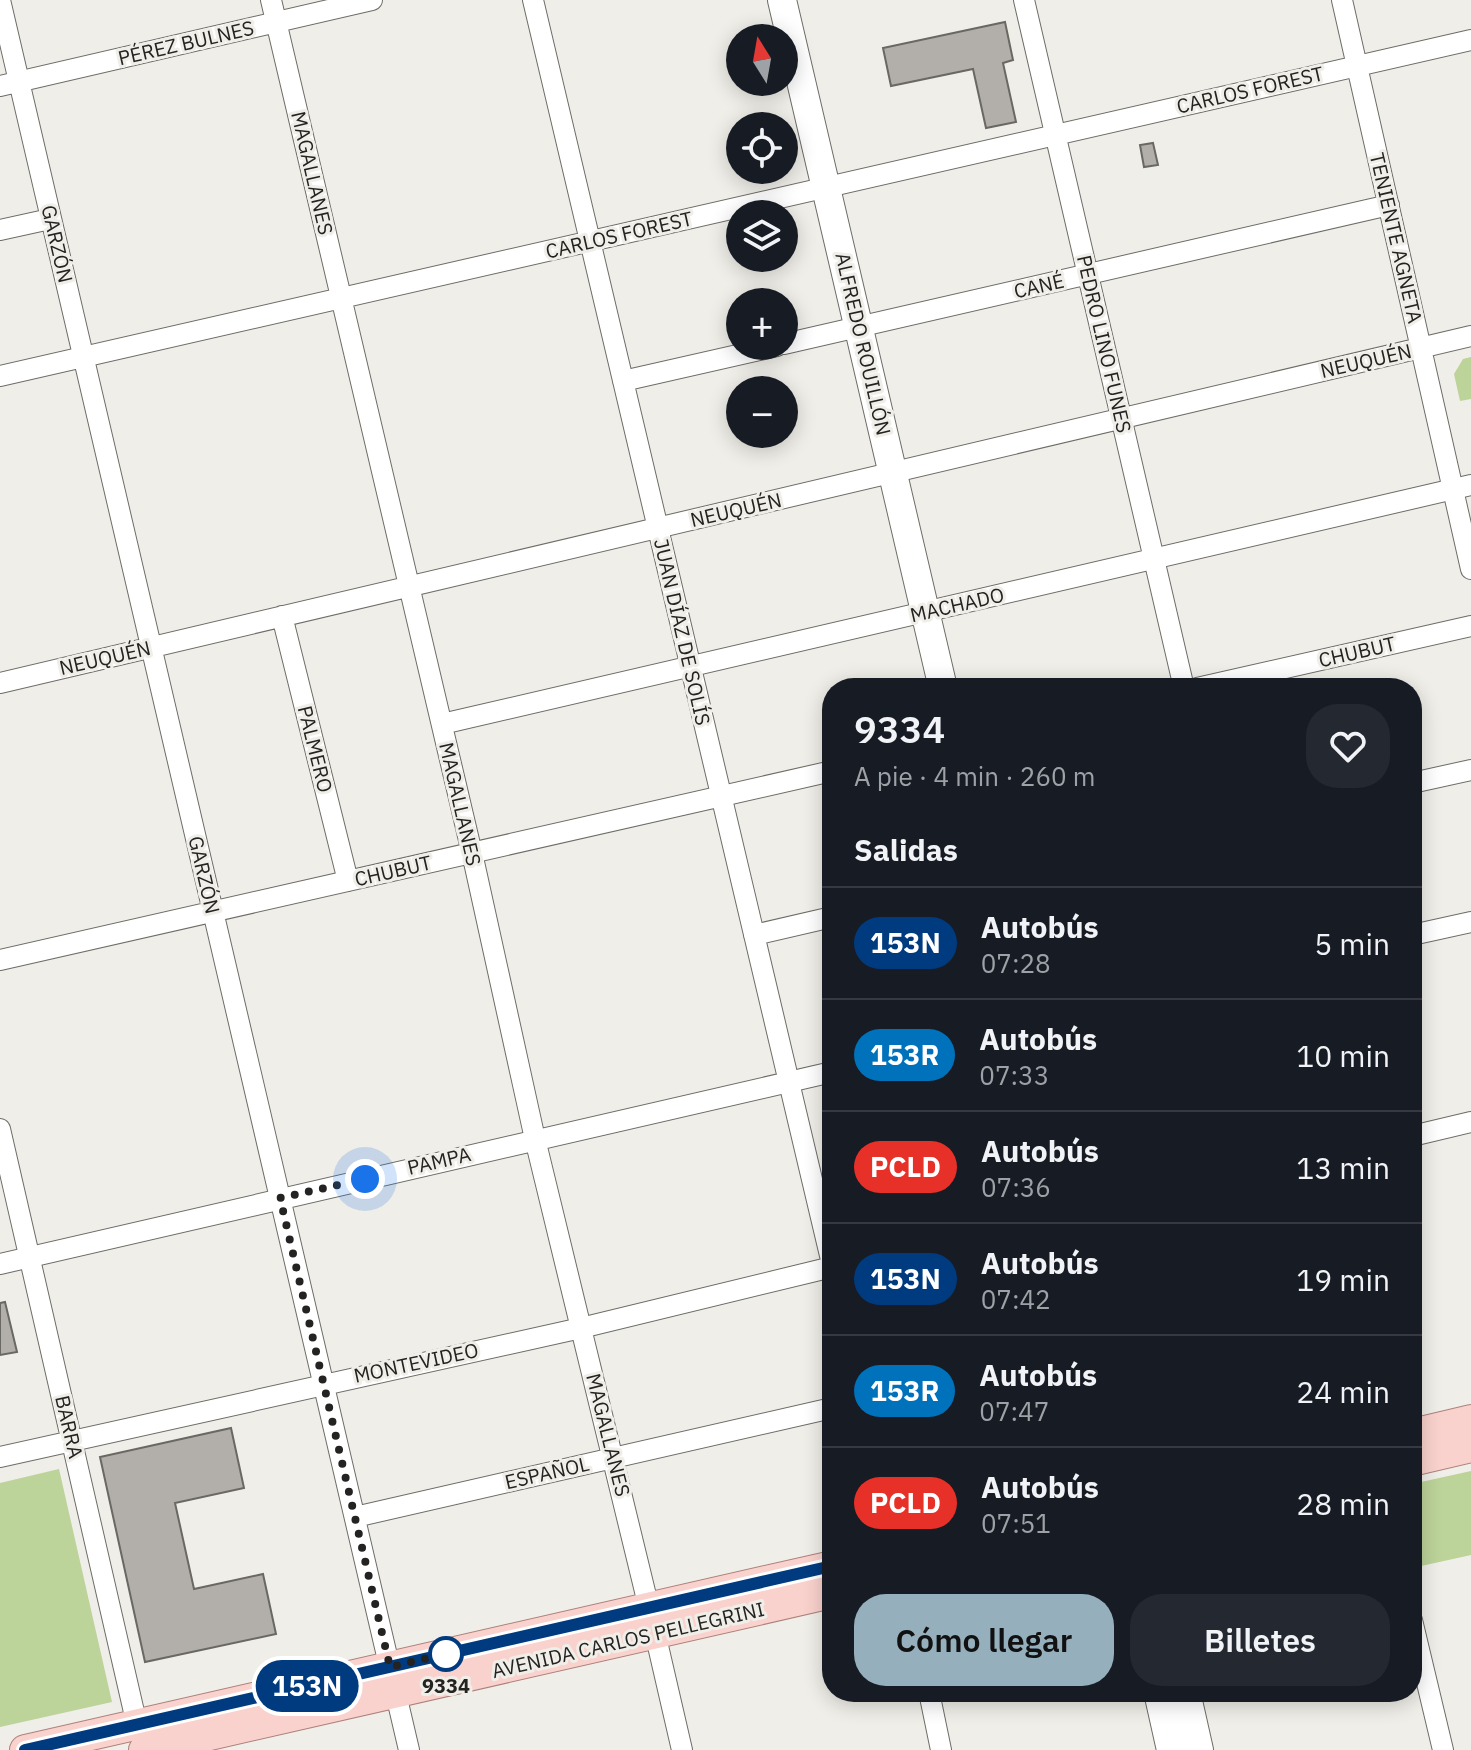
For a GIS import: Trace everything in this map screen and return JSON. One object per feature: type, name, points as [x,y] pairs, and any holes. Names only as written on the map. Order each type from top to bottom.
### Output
[{"type":"main road","points":[[1422,1432],[1471,1420]]},
{"type":"main road","points":[[1422,1459],[1471,1447]]},
{"type":"main road","name":"AVENIDA CARLOS PELLEGRINI","points":[[652,1621],[822,1569]]},
{"type":"main road","name":"AVENIDA CARLOS PELLEGRINI","points":[[25,1750],[143,1744],[393,1680],[652,1621],[822,1595]]},
{"type":"street","name":"GARZÓN","points":[[0,0],[409,1750]]},
{"type":"street","name":"MAGALLANES","points":[[271,0],[472,853],[535,1139],[682,1750]]},
{"type":"street","name":"PÉREZ BULNES","points":[[0,86],[372,0]]},
{"type":"street","name":"JUAN DÍAZ DE SOLÍS","points":[[533,0],[822,1224]]},
{"type":"street","name":"ALFREDO ROUILLÓN","points":[[782,0],[941,678]]},
{"type":"street","name":"PEDRO LINO FUNES","points":[[1024,0],[1182,678]]},
{"type":"street","name":"TENIENTE AGNETA","points":[[1342,0],[1421,348],[1462,487],[1471,569]]},
{"type":"street","name":"CARLOS FOREST","points":[[0,376],[1471,40]]},
{"type":"street","name":"CANÉ","points":[[798,341],[1389,205]]},
{"type":"street","points":[[0,230],[50,219]]},
{"type":"street","name":"NEUQUÉN","points":[[0,683],[1471,336]]},
{"type":"street","points":[[623,381],[726,358]]},
{"type":"street","name":"MACHADO","points":[[442,724],[1462,487]]},
{"type":"street","name":"PALMERO","points":[[282,616],[348,881]]},
{"type":"street","name":"CHUBUT","points":[[1241,678],[1471,626]]},
{"type":"street","points":[[1422,781],[1471,770]]},
{"type":"street","name":"CHUBUT","points":[[0,960],[822,773]]},
{"type":"street","points":[[754,935],[822,919]]},
{"type":"street","points":[[1422,933],[1471,922]]},
{"type":"street","name":"PAMPA","points":[[0,1264],[822,1074]]},
{"type":"street","points":[[1422,1134],[1471,1122]]},
{"type":"street","name":"BARRA","points":[[0,1129],[143,1744]]},
{"type":"street","name":"MONTEVIDEO","points":[[0,1457],[581,1328],[822,1268]]},
{"type":"street","name":"ESPAÑOL","points":[[355,1517],[822,1410]]},
{"type":"street","points":[[1422,1662],[1443,1750]]},
{"type":"street","points":[[931,1702],[941,1750]]},
{"type":"street","points":[[1160,1702],[1171,1750]]},
{"type":"street","points":[[1188,1702],[1199,1750]]},
{"type":"green space","points":[[1471,357],[1471,399],[1460,401],[1454,374],[1463,359]]},
{"type":"green space","points":[[59,1469],[112,1702],[0,1727],[0,1483]]},
{"type":"green space","points":[[1471,1471],[1471,1555],[1422,1566],[1422,1482]]},
{"type":"building","points":[[1005,22],[1013,60],[1003,63],[1016,122],[986,128],[973,69],[891,86],[883,48]]},
{"type":"building","points":[[1153,143],[1158,165],[1144,167],[1140,145]]},
{"type":"building","points":[[5,1302],[17,1352],[0,1355],[0,1303]]},
{"type":"building","points":[[231,1428],[244,1488],[175,1503],[194,1589],[263,1574],[276,1634],[145,1662],[100,1457]]},
{"type":"bus line","name":"153N","points":[[25,1750],[822,1568]]},
{"type":"place","name":"9334","points":[[446,1654]]},
{"type":"route","points":[[365,1179],[280,1198],[390,1667],[446,1654]]}]
